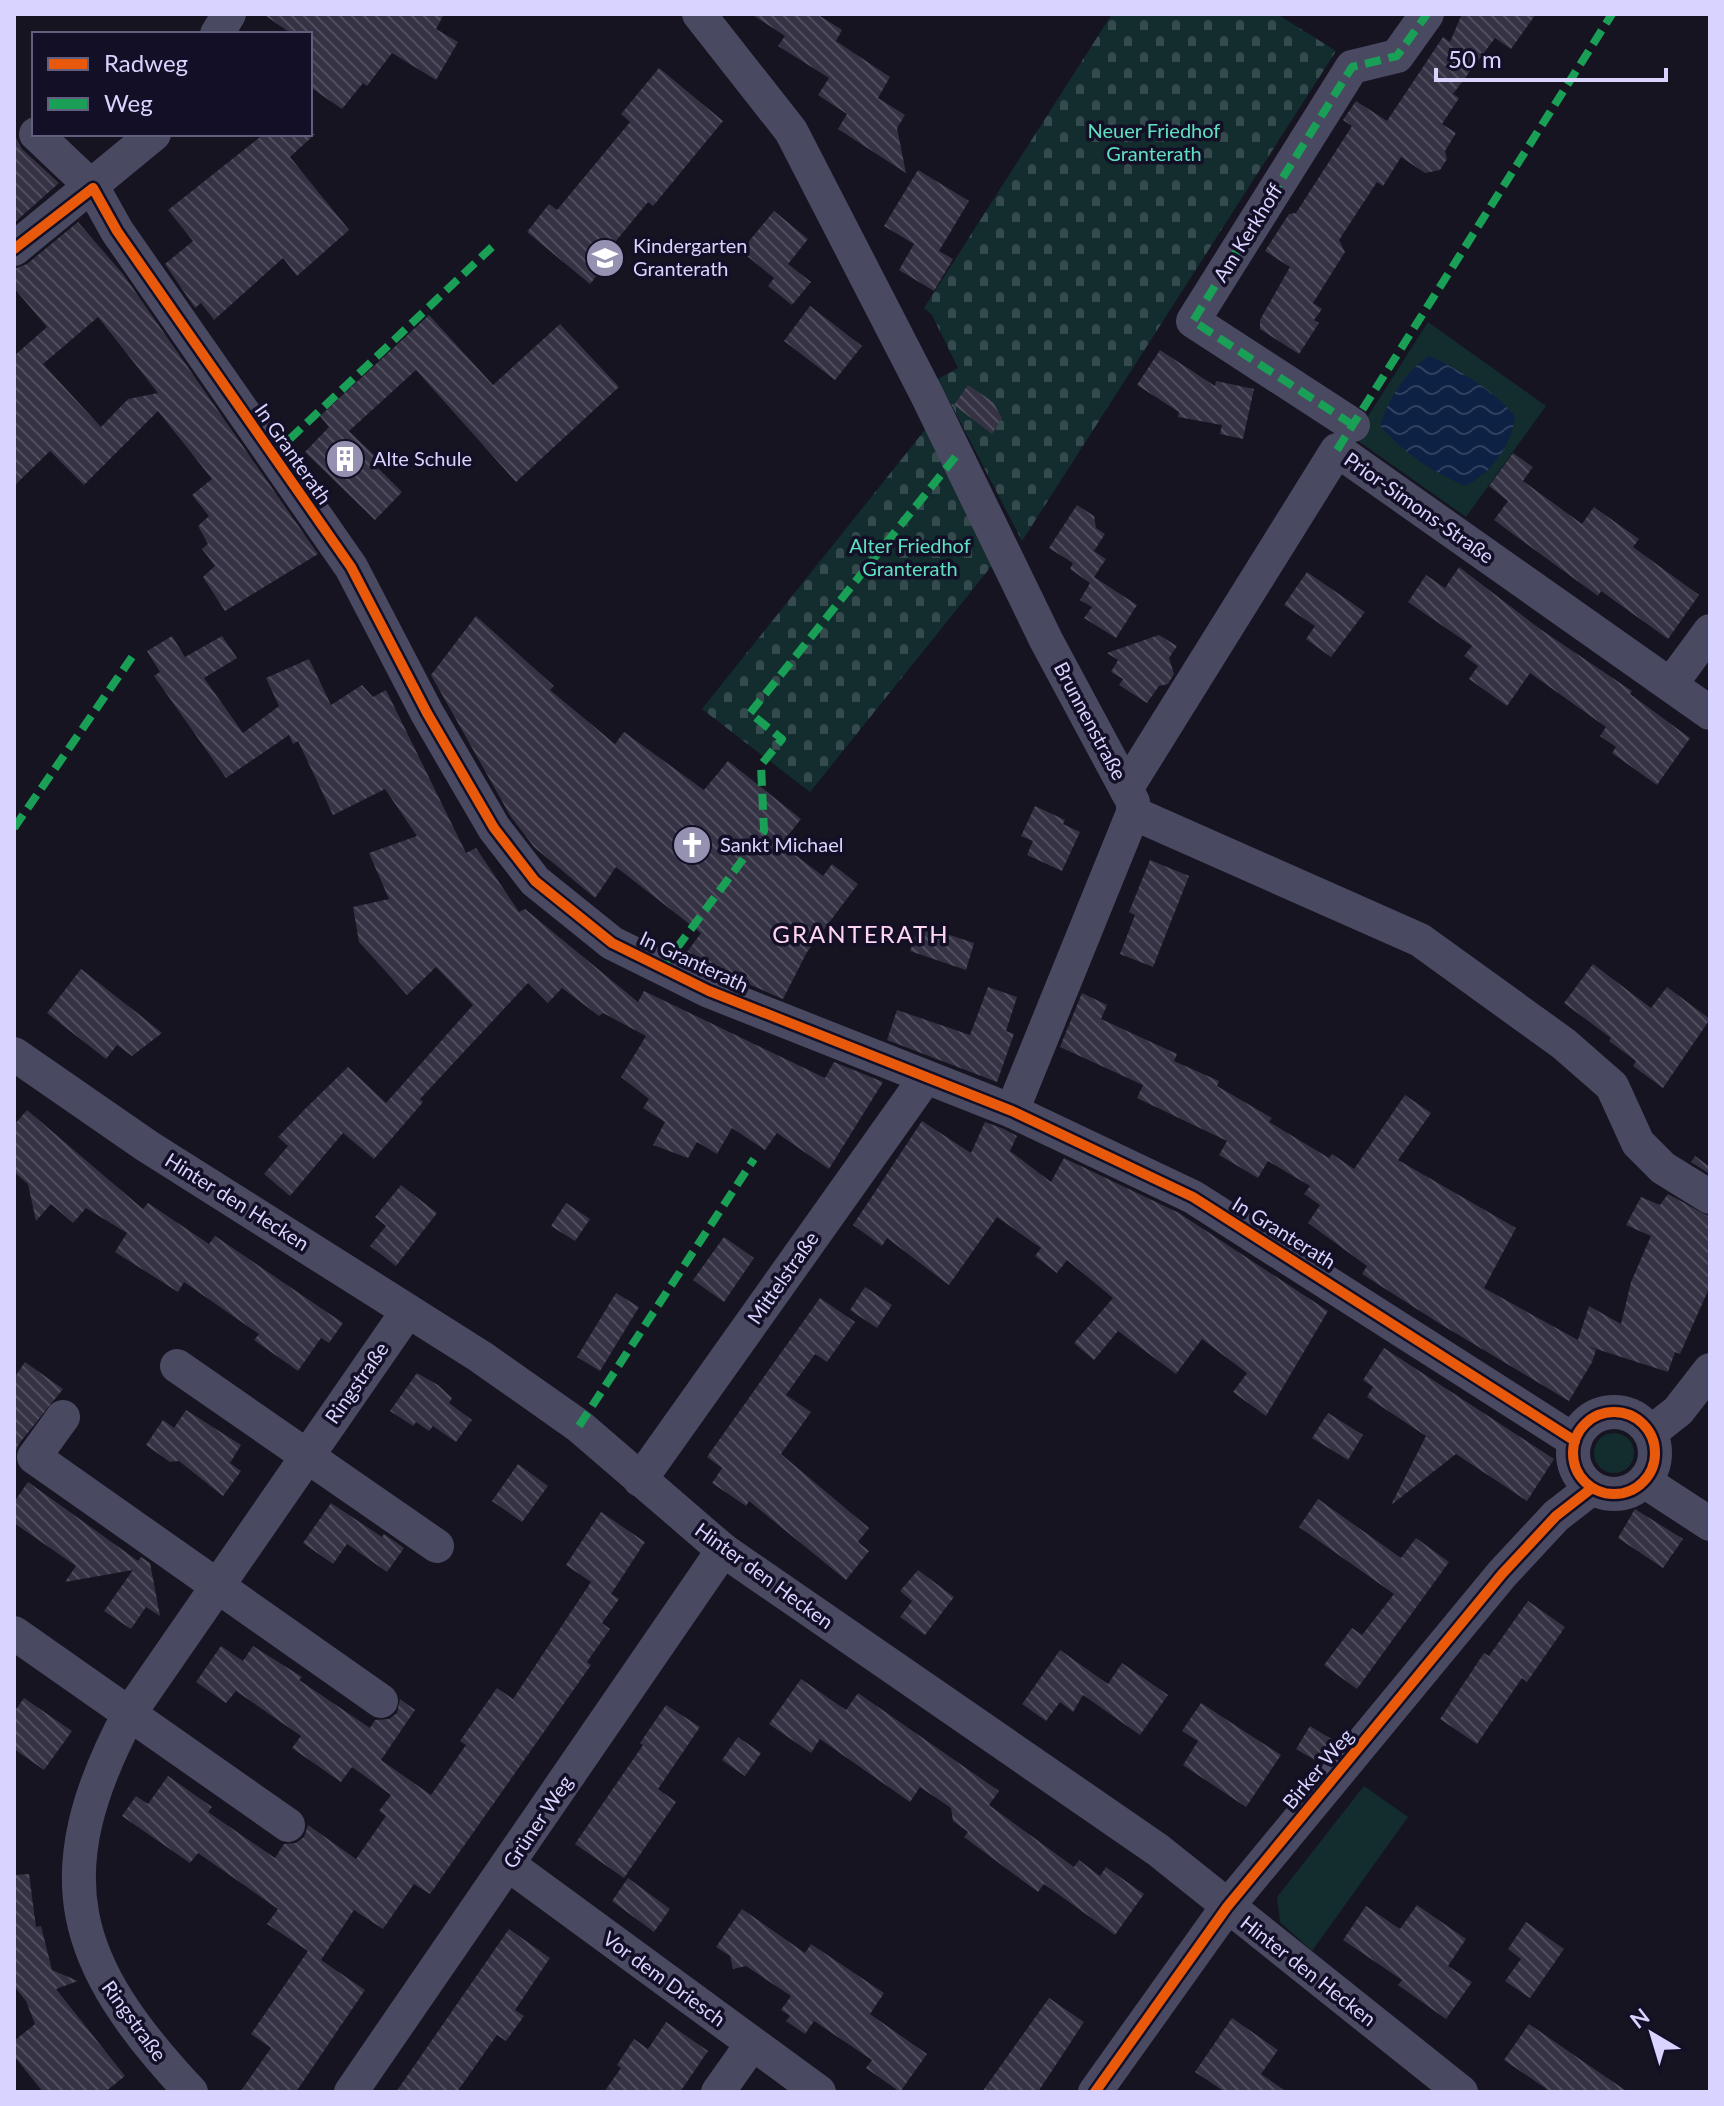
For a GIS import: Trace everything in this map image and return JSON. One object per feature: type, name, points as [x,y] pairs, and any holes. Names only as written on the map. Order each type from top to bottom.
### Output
[{"type":"street","points":[[218,32],[229,14]]},
{"type":"street","name":"Brunnenstraße","points":[[699,14],[791,131],[1130,801]]},
{"type":"street","name":"Am Kerkhoff","points":[[1353,425],[1193,321],[1352,67],[1397,56],[1427,14]]},
{"type":"street","name":"In Granterath","points":[[14,118],[32,131]]},
{"type":"street","name":"In Granterath","points":[[38,136],[93,188],[134,256],[351,567],[434,726],[494,828],[535,881],[612,943],[709,991],[1012,1111],[1193,1197],[1575,1441]]},
{"type":"street","points":[[14,249],[93,188],[152,136]]},
{"type":"street","name":"Prior-Simons-Straße","points":[[1012,1111],[1130,801],[1337,450],[1710,713]]},
{"type":"street","points":[[1671,684],[1710,631]]},
{"type":"street","points":[[1130,801],[1420,940],[1564,1044],[1612,1086],[1638,1143],[1663,1168],[1710,1197]]},
{"type":"street","name":"Hinter den Hecken","points":[[14,1054],[147,1146],[481,1357],[579,1426],[723,1550],[1158,1850],[1461,2092]]},
{"type":"street","name":"Mittelstraße","points":[[640,1480],[926,1077]]},
{"type":"street","name":"Ringstraße","points":[[191,2092],[151,2049],[121,2009],[100,1974],[85,1937],[80,1884],[83,1833],[94,1787],[129,1714],[407,1312]]},
{"type":"street","points":[[177,1366],[437,1546]]},
{"type":"street","points":[[1650,1433],[1678,1411],[1710,1370]]},
{"type":"street","points":[[1607,1413],[1631,1416],[1650,1433],[1655,1458],[1644,1481],[1625,1493],[1602,1493],[1592,1488],[1574,1463],[1575,1441],[1586,1423],[1607,1413]]},
{"type":"street","points":[[63,1417],[34,1457],[220,1584],[381,1701]]},
{"type":"street","points":[[1644,1481],[1710,1524]]},
{"type":"street","name":"Birker Weg","points":[[1095,2092],[1227,1907],[1502,1574],[1556,1516],[1592,1488]]},
{"type":"street","name":"Grüner Weg","points":[[351,2092],[723,1550]]},
{"type":"street","points":[[14,1633],[288,1825]]},
{"type":"street","name":"Vor dem Driesch","points":[[509,1865],[819,2092]]},
{"type":"street","points":[[718,2092],[752,2044]]},
{"type":"green space","name":"Neuer Friedhof Granterath","points":[[1112,14],[1277,14],[1336,51],[1022,541],[938,379],[958,368],[932,315],[924,308]]},
{"type":"green space","points":[[1428,322],[1546,406],[1466,517],[1354,438]]},
{"type":"green space","name":"Alter Friedhof Granterath","points":[[928,426],[994,563],[810,792],[702,709]]},
{"type":"green space","points":[[1614,1433],[1628,1439],[1634,1453],[1628,1467],[1614,1473],[1600,1467],[1594,1453],[1600,1439]]},
{"type":"green space","points":[[1364,1786],[1408,1817],[1312,1951],[1280,1922],[1277,1897]]},
{"type":"water","points":[[1429,356],[1475,382],[1515,416],[1509,438],[1499,457],[1466,486],[1420,461],[1380,426],[1398,387]]},
{"type":"building","points":[[263,14],[444,14],[436,29],[458,42],[436,80],[392,53],[367,86],[363,83],[342,109],[312,88],[312,32],[289,32]]},
{"type":"building","points":[[751,14],[817,14],[842,30],[836,41],[890,77],[878,98],[905,115],[897,128],[906,173],[838,129],[847,114],[818,95],[829,78],[778,46],[785,36]]},
{"type":"building","points":[[1462,14],[1536,14],[1511,49],[1495,38],[1453,94],[1459,98],[1442,124],[1456,133],[1445,151],[1447,159],[1440,170],[1425,173],[1401,157],[1383,186],[1377,182],[1339,240],[1345,252],[1313,303],[1322,309],[1314,320],[1319,323],[1299,354],[1260,329],[1260,320],[1290,267],[1265,251],[1289,214],[1296,213],[1352,126],[1343,120],[1356,101],[1387,121],[1443,37],[1450,42]]},
{"type":"building","points":[[659,68],[723,121],[653,206],[648,202],[606,253],[611,258],[590,284],[527,232],[549,204],[557,210],[630,122],[621,114]]},
{"type":"building","points":[[14,134],[22,149],[59,183],[14,223]]},
{"type":"building","points":[[315,134],[290,157],[349,230],[297,276],[283,258],[214,320],[201,303],[195,308],[165,264],[193,241],[168,210],[261,136]]},
{"type":"building","points":[[918,170],[969,201],[939,251],[953,259],[934,291],[899,270],[914,244],[884,226]]},
{"type":"building","points":[[774,211],[808,239],[788,264],[811,282],[792,305],[768,286],[774,278],[741,251]]},
{"type":"building","points":[[78,222],[123,274],[318,554],[225,611],[203,577],[215,566],[202,549],[208,544],[198,526],[209,516],[192,495],[212,479],[158,411],[84,485],[50,451],[14,486],[14,356],[47,327],[14,288],[14,269],[27,264]],"holes":[[[98,317],[158,393],[128,399],[101,427],[43,364]]]},
{"type":"building","points":[[810,306],[862,346],[835,380],[784,341]]},
{"type":"building","points":[[429,315],[493,385],[560,324],[619,387],[516,482],[416,370],[349,431],[381,462],[376,466],[402,492],[375,520],[305,452],[329,427],[320,416]]},
{"type":"building","points":[[1160,350],[1215,386],[1216,381],[1254,389],[1243,439],[1220,434],[1222,425],[1178,417],[1179,412],[1137,385]]},
{"type":"building","points":[[968,385],[993,402],[1002,418],[992,434],[954,405]]},
{"type":"building","points":[[1513,453],[1533,467],[1523,481],[1582,524],[1594,507],[1639,539],[1633,547],[1699,595],[1668,639],[1601,591],[1598,596],[1494,520],[1508,501],[1489,486]]},
{"type":"building","points":[[1077,505],[1094,516],[1096,528],[1105,534],[1094,551],[1106,559],[1094,577],[1137,605],[1116,638],[1084,618],[1092,607],[1080,600],[1090,583],[1070,569],[1073,563],[1049,548]]},
{"type":"building","points":[[1459,567],[1540,629],[1632,691],[1630,694],[1690,738],[1657,785],[1612,753],[1616,747],[1600,736],[1606,727],[1530,673],[1507,706],[1469,679],[1478,666],[1464,656],[1472,646],[1408,602],[1426,575],[1445,588]]},
{"type":"building","points":[[1307,572],[1365,612],[1331,657],[1306,639],[1315,626],[1284,605]]},
{"type":"building","points":[[476,616],[554,686],[550,690],[615,744],[624,732],[704,790],[728,761],[801,819],[781,844],[823,876],[832,864],[858,884],[807,952],[783,999],[684,956],[701,933],[616,867],[595,898],[534,847],[511,817],[431,675]]},
{"type":"building","points":[[1159,635],[1177,646],[1169,658],[1174,674],[1168,684],[1159,686],[1147,703],[1119,685],[1123,679],[1111,672],[1118,660],[1107,653]]},
{"type":"building","points":[[172,636],[185,657],[222,636],[237,658],[204,678],[243,733],[279,706],[266,678],[309,659],[331,705],[362,685],[373,697],[386,690],[466,853],[476,848],[519,912],[525,909],[638,1002],[644,991],[825,1078],[834,1062],[883,1082],[829,1169],[777,1133],[765,1150],[732,1128],[717,1154],[697,1142],[688,1158],[653,1145],[665,1122],[643,1108],[649,1099],[621,1077],[646,1036],[603,1013],[599,1016],[562,988],[548,1003],[528,983],[420,1099],[423,1102],[374,1159],[343,1133],[290,1196],[264,1174],[288,1146],[278,1137],[348,1067],[386,1103],[473,1005],[436,967],[407,995],[359,942],[353,907],[389,899],[369,853],[417,836],[385,789],[333,815],[298,741],[293,744],[289,735],[226,778],[154,676],[160,672],[147,651]]},
{"type":"building","points":[[1035,806],[1065,820],[1063,824],[1080,832],[1062,871],[1027,855],[1033,841],[1021,836]]},
{"type":"building","points":[[1150,860],[1189,876],[1153,967],[1120,954],[1135,915],[1129,912]]},
{"type":"building","points":[[919,925],[974,943],[966,970],[910,951]]},
{"type":"building","points":[[1593,964],[1651,1008],[1667,987],[1710,1019],[1663,1088],[1633,1066],[1636,1061],[1609,1041],[1611,1038],[1564,1003]]},
{"type":"building","points":[[81,969],[162,1033],[132,1056],[117,1045],[106,1059],[47,1013]]},
{"type":"building","points":[[988,987],[1017,997],[1006,1031],[1014,1034],[997,1082],[887,1040],[897,1010],[970,1035]]},
{"type":"building","points":[[1082,993],[1107,1005],[1101,1019],[1177,1054],[1174,1061],[1219,1081],[1217,1086],[1272,1118],[1269,1122],[1329,1158],[1332,1154],[1354,1169],[1405,1095],[1431,1113],[1398,1160],[1516,1228],[1484,1288],[1578,1340],[1589,1306],[1621,1324],[1631,1282],[1651,1236],[1626,1225],[1641,1197],[1660,1205],[1668,1194],[1710,1217],[1710,1286],[1680,1354],[1675,1352],[1668,1372],[1587,1346],[1596,1350],[1569,1401],[1442,1325],[1362,1274],[1367,1266],[1308,1223],[1320,1205],[1304,1194],[1310,1186],[1268,1161],[1258,1178],[1219,1155],[1227,1141],[1137,1098],[1143,1085],[1060,1047]]},
{"type":"building","points":[[27,1110],[143,1209],[148,1203],[209,1244],[215,1236],[343,1323],[329,1343],[321,1338],[298,1371],[254,1340],[259,1334],[184,1282],[178,1292],[115,1252],[127,1233],[86,1208],[73,1223],[51,1204],[36,1221],[28,1184],[14,1172],[14,1125]]},
{"type":"building","points":[[922,1121],[971,1153],[985,1122],[1004,1129],[1017,1136],[1010,1151],[1051,1182],[1064,1158],[1179,1213],[1328,1311],[1266,1416],[1233,1392],[1247,1373],[1202,1339],[1176,1374],[1118,1331],[1094,1360],[1074,1343],[1113,1298],[1067,1260],[1057,1273],[1035,1256],[1041,1248],[997,1217],[949,1285],[887,1238],[882,1246],[853,1225]]},
{"type":"building","points":[[1695,1156],[1710,1167],[1710,1174],[1691,1162]]},
{"type":"building","points":[[401,1185],[437,1213],[396,1266],[370,1246],[386,1226],[375,1217]]},
{"type":"building","points":[[566,1203],[590,1219],[575,1241],[551,1226]]},
{"type":"building","points":[[724,1237],[754,1258],[724,1302],[693,1280]]},
{"type":"building","points":[[865,1287],[892,1305],[877,1328],[850,1310]]},
{"type":"building","points":[[616,1293],[639,1307],[600,1371],[577,1357]]},
{"type":"building","points":[[820,1298],[855,1322],[827,1362],[815,1354],[786,1395],[811,1412],[781,1454],[869,1528],[858,1542],[869,1551],[846,1580],[749,1501],[746,1506],[712,1483],[722,1468],[707,1457]]},
{"type":"building","points":[[1384,1348],[1554,1459],[1527,1501],[1456,1454],[1391,1505],[1426,1436],[1367,1397],[1373,1387],[1363,1380]]},
{"type":"building","points":[[25,1362],[63,1389],[18,1445],[14,1458],[14,1378]]},
{"type":"building","points":[[417,1373],[438,1385],[452,1398],[449,1403],[472,1420],[456,1442],[433,1426],[429,1431],[416,1422],[413,1426],[390,1411]]},
{"type":"building","points":[[186,1410],[241,1445],[230,1463],[241,1471],[223,1496],[179,1461],[170,1462],[146,1445],[163,1420],[174,1428]]},
{"type":"building","points":[[1328,1413],[1363,1435],[1348,1460],[1312,1438]]},
{"type":"building","points":[[518,1464],[548,1486],[522,1522],[492,1501]]},
{"type":"building","points":[[28,1482],[138,1561],[141,1557],[150,1563],[160,1616],[146,1607],[131,1629],[104,1611],[133,1570],[65,1582],[76,1566],[14,1523],[14,1502]]},
{"type":"building","points":[[1318,1499],[1401,1558],[1416,1538],[1449,1562],[1357,1689],[1324,1665],[1352,1628],[1362,1635],[1394,1594],[1299,1527]]},
{"type":"building","points":[[331,1503],[404,1548],[387,1572],[347,1544],[333,1564],[303,1543]]},
{"type":"building","points":[[1635,1509],[1683,1539],[1663,1568],[1618,1538]]},
{"type":"building","points":[[601,1512],[645,1542],[611,1594],[619,1599],[602,1623],[610,1629],[587,1662],[591,1665],[430,1894],[414,1884],[383,1929],[354,1910],[321,1960],[365,1990],[296,2092],[240,2092],[271,2048],[251,2034],[308,1951],[267,1924],[278,1909],[198,1853],[190,1863],[122,1816],[136,1796],[148,1804],[168,1776],[212,1807],[208,1812],[275,1858],[284,1844],[296,1843],[304,1837],[308,1825],[356,1859],[386,1816],[379,1811],[391,1795],[352,1767],[341,1782],[292,1748],[301,1736],[236,1691],[226,1703],[196,1682],[221,1646],[243,1661],[253,1646],[302,1677],[299,1680],[370,1728],[375,1720],[389,1719],[397,1713],[400,1699],[415,1710],[381,1760],[431,1795],[466,1745],[460,1741],[497,1688],[513,1699],[591,1582],[566,1565]]},
{"type":"building","points":[[918,1570],[954,1597],[925,1635],[900,1617],[912,1601],[900,1591]]},
{"type":"building","points":[[1528,1601],[1565,1627],[1527,1682],[1522,1678],[1477,1744],[1440,1719],[1484,1653],[1489,1656]]},
{"type":"building","points":[[1060,1650],[1108,1684],[1122,1663],[1168,1695],[1140,1735],[1083,1695],[1073,1712],[1060,1702],[1046,1721],[1022,1704]]},
{"type":"building","points":[[801,1679],[846,1710],[858,1693],[999,1791],[989,1805],[1074,1867],[1079,1860],[1100,1876],[1106,1867],[1144,1894],[1115,1935],[1044,1884],[1038,1892],[964,1837],[968,1832],[953,1821],[951,1808],[920,1787],[910,1802],[820,1739],[811,1753],[769,1724]]},
{"type":"building","points":[[24,1698],[72,1731],[44,1770],[14,1749],[14,1712]]},
{"type":"building","points":[[1201,1703],[1281,1755],[1246,1807],[1183,1765],[1198,1741],[1182,1731]]},
{"type":"building","points":[[666,1705],[700,1727],[658,1789],[676,1802],[624,1878],[575,1844],[643,1745],[640,1743]]},
{"type":"building","points":[[1310,1726],[1333,1740],[1320,1763],[1296,1749]]},
{"type":"building","points":[[738,1737],[761,1753],[745,1776],[722,1760]]},
{"type":"building","points":[[29,1874],[36,1927],[41,1926],[52,1970],[78,1981],[56,1989],[125,2076],[105,2092],[43,2092],[14,2056],[14,2041],[35,2024],[26,2001],[14,1986],[14,1875]]},
{"type":"building","points":[[628,1878],[670,1909],[654,1932],[612,1901]]},
{"type":"building","points":[[1417,1905],[1466,1939],[1448,1966],[1472,1982],[1446,2019],[1398,1985],[1402,1980],[1343,1940],[1366,1906],[1400,1929]]},
{"type":"building","points":[[742,1909],[805,1953],[811,1944],[884,1993],[870,2014],[927,2054],[900,2092],[866,2068],[872,2060],[814,2021],[805,2034],[786,2021],[790,2016],[781,2010],[791,1996],[746,1966],[733,1969],[730,1956],[716,1947]]},
{"type":"building","points":[[1526,1922],[1564,1949],[1530,1998],[1505,1981],[1521,1959],[1508,1949]]},
{"type":"building","points":[[509,1929],[550,1958],[515,2010],[524,2016],[506,2041],[497,2035],[457,2092],[396,2092]]},
{"type":"building","points":[[1049,1998],[1084,2022],[1038,2092],[982,2092]]},
{"type":"building","points":[[1232,2018],[1278,2050],[1261,2074],[1287,2092],[1225,2092],[1195,2072]]},
{"type":"building","points":[[666,2022],[708,2051],[680,2092],[604,2092],[621,2068],[617,2065],[634,2039],[648,2049]]},
{"type":"building","points":[[1529,2024],[1628,2092],[1551,2092],[1504,2060]]},
{"type":"marked path","points":[[1353,425],[1193,321],[1352,67],[1397,56],[1427,14]]},
{"type":"marked path","points":[[1337,450],[1612,14]]},
{"type":"marked path","points":[[272,456],[492,247]]},
{"type":"marked path","points":[[662,968],[764,831],[761,765],[782,739],[750,713],[956,456]]},
{"type":"marked path","points":[[14,828],[132,657]]},
{"type":"marked path","points":[[579,1426],[754,1159]]},
{"type":"cycle path","points":[[14,249],[93,188],[117,231],[351,567],[427,713],[494,828],[535,881],[612,943],[709,991],[1012,1111],[1193,1197],[1575,1441]]},
{"type":"cycle path","points":[[1614,1412],[1630,1415],[1643,1424],[1652,1437],[1655,1453],[1652,1469],[1643,1482],[1630,1491],[1614,1494],[1598,1491],[1585,1482],[1576,1469],[1573,1453],[1576,1437],[1585,1424],[1598,1415],[1614,1412]]},
{"type":"cycle path","points":[[1095,2092],[1227,1907],[1502,1574],[1556,1516],[1592,1488]]},
{"type":"place","name":"Kindergarten Granterath","points":[[605,258]]},
{"type":"place","name":"Alte Schule","points":[[345,459]]},
{"type":"place","name":"Sankt Michael","points":[[692,845]]},
{"type":"district","name":"GRANTERATH","points":[[861,935]]}]
